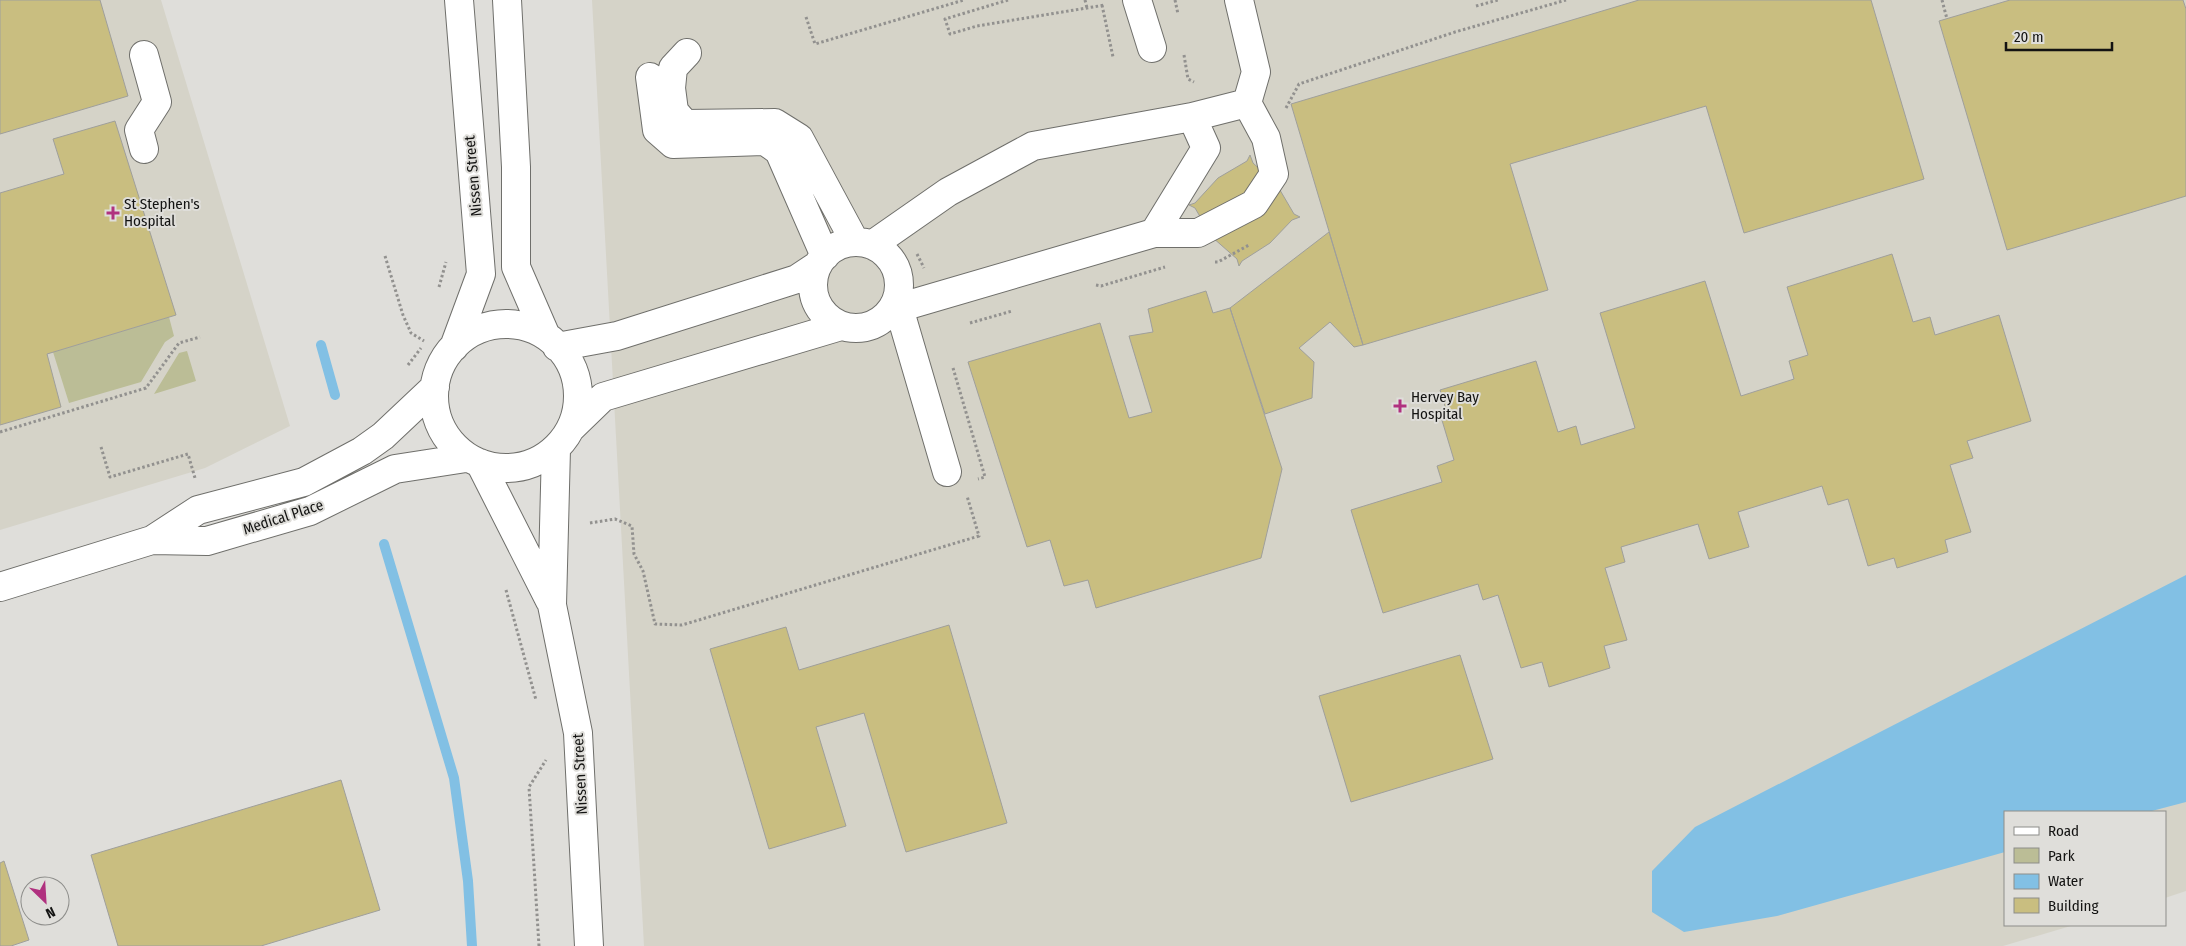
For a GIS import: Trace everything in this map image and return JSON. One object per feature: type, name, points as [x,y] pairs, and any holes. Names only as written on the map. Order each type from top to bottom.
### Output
[{"type":"street","name":"Nissen Street","points":[[454,347],[481,274],[459,0]]},
{"type":"street","points":[[507,0],[516,167],[516,267],[552,341]]},
{"type":"street","points":[[1137,0],[1152,48],[1157,0]]},
{"type":"street","points":[[650,78],[657,130],[673,144],[765,141],[779,151],[821,261],[814,279],[814,294],[819,307],[828,318],[841,326],[855,328],[869,326],[881,320],[895,309],[1154,233],[1198,233],[1254,204],[1274,174],[1266,138],[1247,103],[1256,72],[1239,0]]},
{"type":"street","points":[[687,53],[673,68],[671,88],[674,111],[685,124],[775,122],[799,138],[863,244]]},
{"type":"street","points":[[144,55],[157,102],[138,130],[144,149]]},
{"type":"street","points":[[863,244],[948,192],[1033,146],[1192,117],[1247,103]]},
{"type":"street","points":[[1154,233],[1206,148],[1192,117]]},
{"type":"street","points":[[552,341],[617,336],[797,279],[839,246],[863,244],[883,252],[892,261],[898,272],[898,292],[895,309],[921,385],[959,477]]},
{"type":"street","points":[[564,438],[578,403],[576,377],[565,353],[552,341],[523,326],[498,324],[474,332],[454,347],[441,366],[435,388],[435,407],[440,425],[450,441],[473,461],[500,468],[520,467],[539,460],[564,438],[604,397],[841,326]]},
{"type":"street","name":"Medical Place","points":[[0,588],[152,540],[198,510],[304,482],[362,451],[383,436],[435,388]]},
{"type":"street","name":"Nissen Street","points":[[564,438],[552,605],[578,733],[589,946]]},
{"type":"street","name":"Nissen Street","points":[[473,461],[552,605]]},
{"type":"street","name":"Medical Place","points":[[152,540],[207,541],[310,512],[395,469],[473,461]]},
{"type":"street","points":[[233,501],[242,531]]},
{"type":"path","points":[[806,17],[815,44],[964,0]]},
{"type":"path","points":[[1008,0],[945,19],[950,34],[977,26],[1088,8],[1085,0]]},
{"type":"path","points":[[1175,0],[1179,24]]},
{"type":"path","points":[[1476,6],[1498,0]]},
{"type":"path","points":[[1284,112],[1299,84],[1455,32],[1566,0]]},
{"type":"path","points":[[1942,0],[1947,19]]},
{"type":"path","points":[[1102,5],[1113,57]]},
{"type":"path","points":[[1183,51],[1188,79],[1197,84]]},
{"type":"path","points":[[1285,98],[1291,100]]},
{"type":"path","points":[[1210,262],[1218,262],[1247,247],[1254,241]]},
{"type":"path","points":[[913,246],[926,272]]},
{"type":"path","points":[[385,256],[403,315],[411,333],[424,342]]},
{"type":"path","points":[[437,294],[448,257]]},
{"type":"path","points":[[1092,285],[1101,286],[1168,266]]},
{"type":"path","points":[[966,323],[1016,310]]},
{"type":"path","points":[[407,366],[424,342],[427,332]]},
{"type":"path","points":[[0,432],[90,407],[146,388],[179,343],[200,337]]},
{"type":"path","points":[[950,359],[985,477],[959,477]]},
{"type":"path","points":[[101,447],[110,476],[188,454],[195,480]]},
{"type":"path","points":[[590,523],[615,519],[632,526],[634,554],[644,571],[655,624],[682,625],[979,536],[966,492]]},
{"type":"path","points":[[505,588],[537,703]]},
{"type":"path","points":[[539,946],[529,787],[547,759]]},
{"type":"shaded area","name":"St Stephen's Hospital","points":[[0,0],[161,0],[290,426],[205,468],[0,530]]},
{"type":"shaded area","name":"Hervey Bay Hospital","points":[[592,0],[2186,0],[2186,891],[2166,898],[2166,811],[2004,811],[2004,926],[2071,926],[2003,946],[644,946]]},
{"type":"green space","points":[[169,317],[174,336],[165,342],[141,382],[69,403],[53,352]]},
{"type":"green space","points":[[187,351],[196,381],[154,394],[179,353]]},
{"type":"water","points":[[2186,575],[2186,802],[2152,811],[2004,811],[2004,852],[1777,916],[1684,932],[1652,912],[1652,871],[1695,827]]},
{"type":"building","points":[[0,0],[100,0],[128,96],[0,134]]},
{"type":"building","points":[[1639,0],[1871,0],[1924,179],[1744,233],[1706,106],[1510,164],[1548,290],[1363,345],[1291,104]]},
{"type":"building","points":[[2010,0],[2183,0],[2186,9],[2186,196],[2007,250],[1939,21]]},
{"type":"building","points":[[115,121],[176,315],[47,354],[61,407],[0,425],[0,193],[64,174],[53,139]]},
{"type":"building","points":[[1250,155],[1253,163],[1277,185],[1294,214],[1300,217],[1292,220],[1270,243],[1242,261],[1239,266],[1237,259],[1212,237],[1195,208],[1189,205],[1195,203],[1218,178],[1247,161]]},
{"type":"building","points":[[1329,232],[1363,345],[1354,347],[1330,322],[1299,348],[1314,362],[1312,398],[1265,414],[1230,308]]},
{"type":"building","points":[[1892,254],[1913,322],[1930,317],[1935,335],[1999,315],[2031,421],[1967,441],[1973,458],[1950,465],[1971,532],[1945,540],[1948,552],[1897,568],[1894,558],[1868,566],[1848,499],[1828,505],[1822,486],[1738,512],[1749,547],[1709,559],[1698,524],[1621,547],[1625,562],[1605,568],[1627,640],[1604,646],[1610,668],[1549,687],[1542,662],[1521,668],[1498,595],[1483,600],[1478,584],[1383,613],[1351,510],[1442,482],[1437,466],[1454,460],[1441,417],[1448,416],[1440,390],[1536,361],[1558,432],[1576,426],[1581,445],[1635,428],[1600,313],[1705,281],[1741,396],[1794,379],[1789,361],[1808,355],[1787,287]]},
{"type":"building","points":[[1206,291],[1213,313],[1230,308],[1282,469],[1261,558],[1096,608],[1088,580],[1064,586],[1050,540],[1027,547],[968,362],[1100,323],[1129,418],[1152,412],[1129,336],[1153,332],[1148,309]]},
{"type":"building","points":[[949,625],[1007,823],[906,852],[864,713],[816,727],[846,826],[769,849],[710,649],[786,627],[799,670]]},
{"type":"building","points":[[1460,655],[1493,759],[1351,802],[1319,696]]},
{"type":"building","points":[[341,780],[380,910],[261,946],[118,946],[91,855]]},
{"type":"building","points":[[4,861],[20,912],[20,926],[25,926],[29,940],[11,946],[0,946],[0,863]]},
{"type":"waterway","points":[[321,345],[335,395]]},
{"type":"waterway","points":[[384,544],[454,778],[468,881],[472,946]]},
{"type":"place","name":"St Stephen's Hospital","points":[[113,213]]},
{"type":"place","name":"Hervey Bay Hospital","points":[[1400,406]]}]
